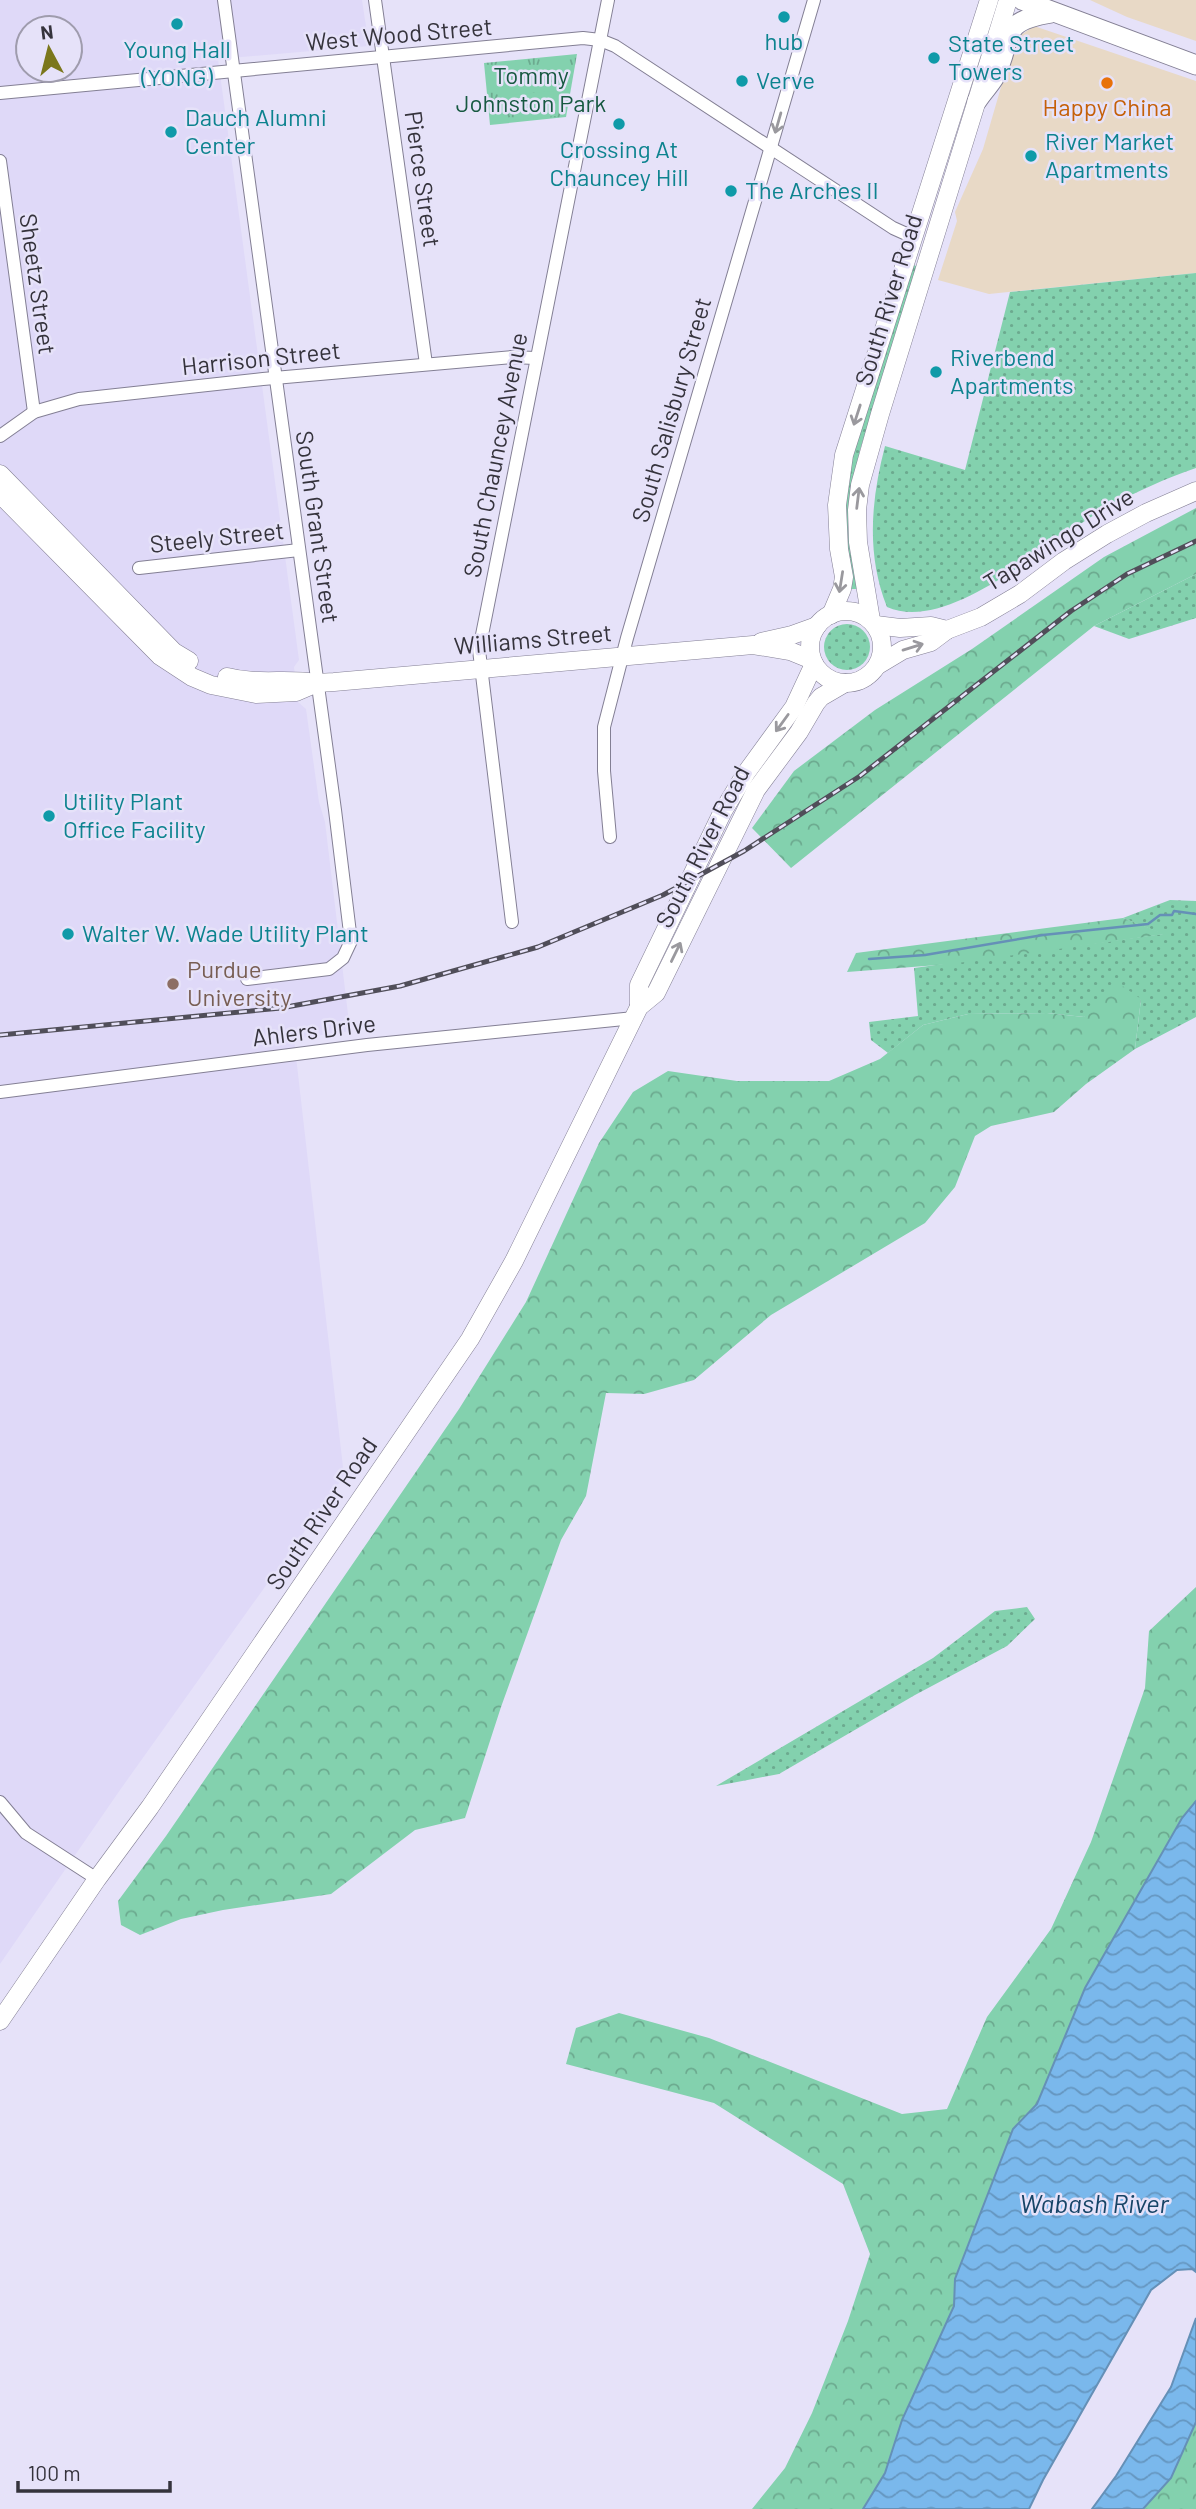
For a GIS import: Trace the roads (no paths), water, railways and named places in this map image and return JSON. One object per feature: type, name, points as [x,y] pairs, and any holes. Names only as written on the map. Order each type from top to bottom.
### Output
[{"type":"main road","name":"South River Road","points":[[873,622],[858,542],[857,510],[860,485],[928,258],[989,0]]},
{"type":"main road","name":"South River Road","points":[[824,620],[844,577],[836,505],[844,455],[908,235],[1008,0]]},
{"type":"main road","points":[[1022,0],[1101,21],[1122,38],[1196,65]]},
{"type":"main road","points":[[967,100],[994,77],[1009,32],[1020,21],[1050,6]]},
{"type":"main road","name":"Williams Street","points":[[0,474],[174,652],[208,673],[240,681],[294,679],[317,683],[753,645],[824,620]]},
{"type":"main road","name":"Tapawingo Drive","points":[[878,664],[903,650],[931,642],[947,630],[982,617],[1107,534],[1196,491]]},
{"type":"main road","name":"Williams Street","points":[[0,494],[160,656],[192,677],[211,685],[256,694],[296,692],[317,683]]},
{"type":"main road","points":[[853,612],[873,622],[881,644],[878,664],[864,678],[845,683],[822,674],[813,662],[812,638],[824,620],[853,612]]},
{"type":"main road","name":"Tapawingo Drive","points":[[873,622],[900,628],[931,626],[947,630]]},
{"type":"main road","name":"Williams Street","points":[[753,645],[790,651],[813,662]]},
{"type":"main road","name":"South River Road","points":[[636,1013],[639,985],[723,811],[746,773],[794,706],[813,662]]},
{"type":"main road","name":"South River Road","points":[[0,2021],[470,1339],[514,1261],[636,1013],[656,993],[756,790],[799,732],[816,703],[821,697],[845,683]]},
{"type":"street","name":"South Grant Street","points":[[224,0],[351,941],[343,958],[328,969],[247,979]]},
{"type":"street","name":"Pierce Street","points":[[375,0],[426,364]]},
{"type":"street","name":"South Chauncey Avenue","points":[[512,922],[479,650],[608,0]]},
{"type":"street","name":"South Salisbury Street","points":[[610,837],[603,735],[623,657],[814,0]]},
{"type":"street","name":"West Wood Street","points":[[0,93],[583,38],[600,40],[615,46],[908,235]]},
{"type":"street","name":"Sheetz Street","points":[[0,161],[34,412]]},
{"type":"street","name":"Harrison Street","points":[[0,436],[34,412],[79,399],[512,356],[535,358]]},
{"type":"street","name":"Steely Street","points":[[139,568],[299,550]]},
{"type":"street","name":"Ahlers Drive","points":[[0,1092],[636,1013]]},
{"type":"street","points":[[0,1802],[26,1833],[97,1879]]},
{"type":"water","name":"Wabash River","points":[[1196,1801],[1196,2272],[1192,2269],[1177,2270],[1151,2290],[1029,2509],[863,2509],[885,2473],[902,2420],[954,2306],[955,2279],[1013,2129],[1037,2104],[1085,1988],[1182,1818]]},
{"type":"water","points":[[1196,2318],[1196,2422],[1171,2478],[1143,2509],[1092,2509],[1116,2476],[1171,2387]]},
{"type":"waterway","points":[[869,959],[925,955],[1043,935],[1148,924],[1160,915],[1172,915],[1174,911],[1196,914]]},
{"type":"railway","points":[[0,1035],[281,1008],[400,986],[538,947],[663,895],[744,851],[860,776],[1071,611],[1127,574],[1196,541]]},
{"type":"place","name":"hub","points":[[784,17]]},
{"type":"place","name":"Young Hall (YONG)","points":[[177,24]]},
{"type":"place","name":"State Street Towers","points":[[934,58]]},
{"type":"place","name":"Verve","points":[[742,81]]},
{"type":"place","name":"Happy China","points":[[1107,83]]},
{"type":"place","name":"Crossing At Chauncey Hill","points":[[619,124]]},
{"type":"place","name":"Dauch Alumni Center","points":[[171,132]]},
{"type":"place","name":"River Market Apartments","points":[[1031,156]]},
{"type":"place","name":"The Arches II","points":[[731,191]]},
{"type":"place","name":"Riverbend Apartments","points":[[936,372]]},
{"type":"place","name":"Utility Plant Office Facility","points":[[49,816]]},
{"type":"place","name":"Walter W. Wade Utility Plant","points":[[68,934]]},
{"type":"place","name":"Purdue University","points":[[173,984]]},
{"type":"park label","name":"Tommy Johnston Park","points":[[531,90]]}]
